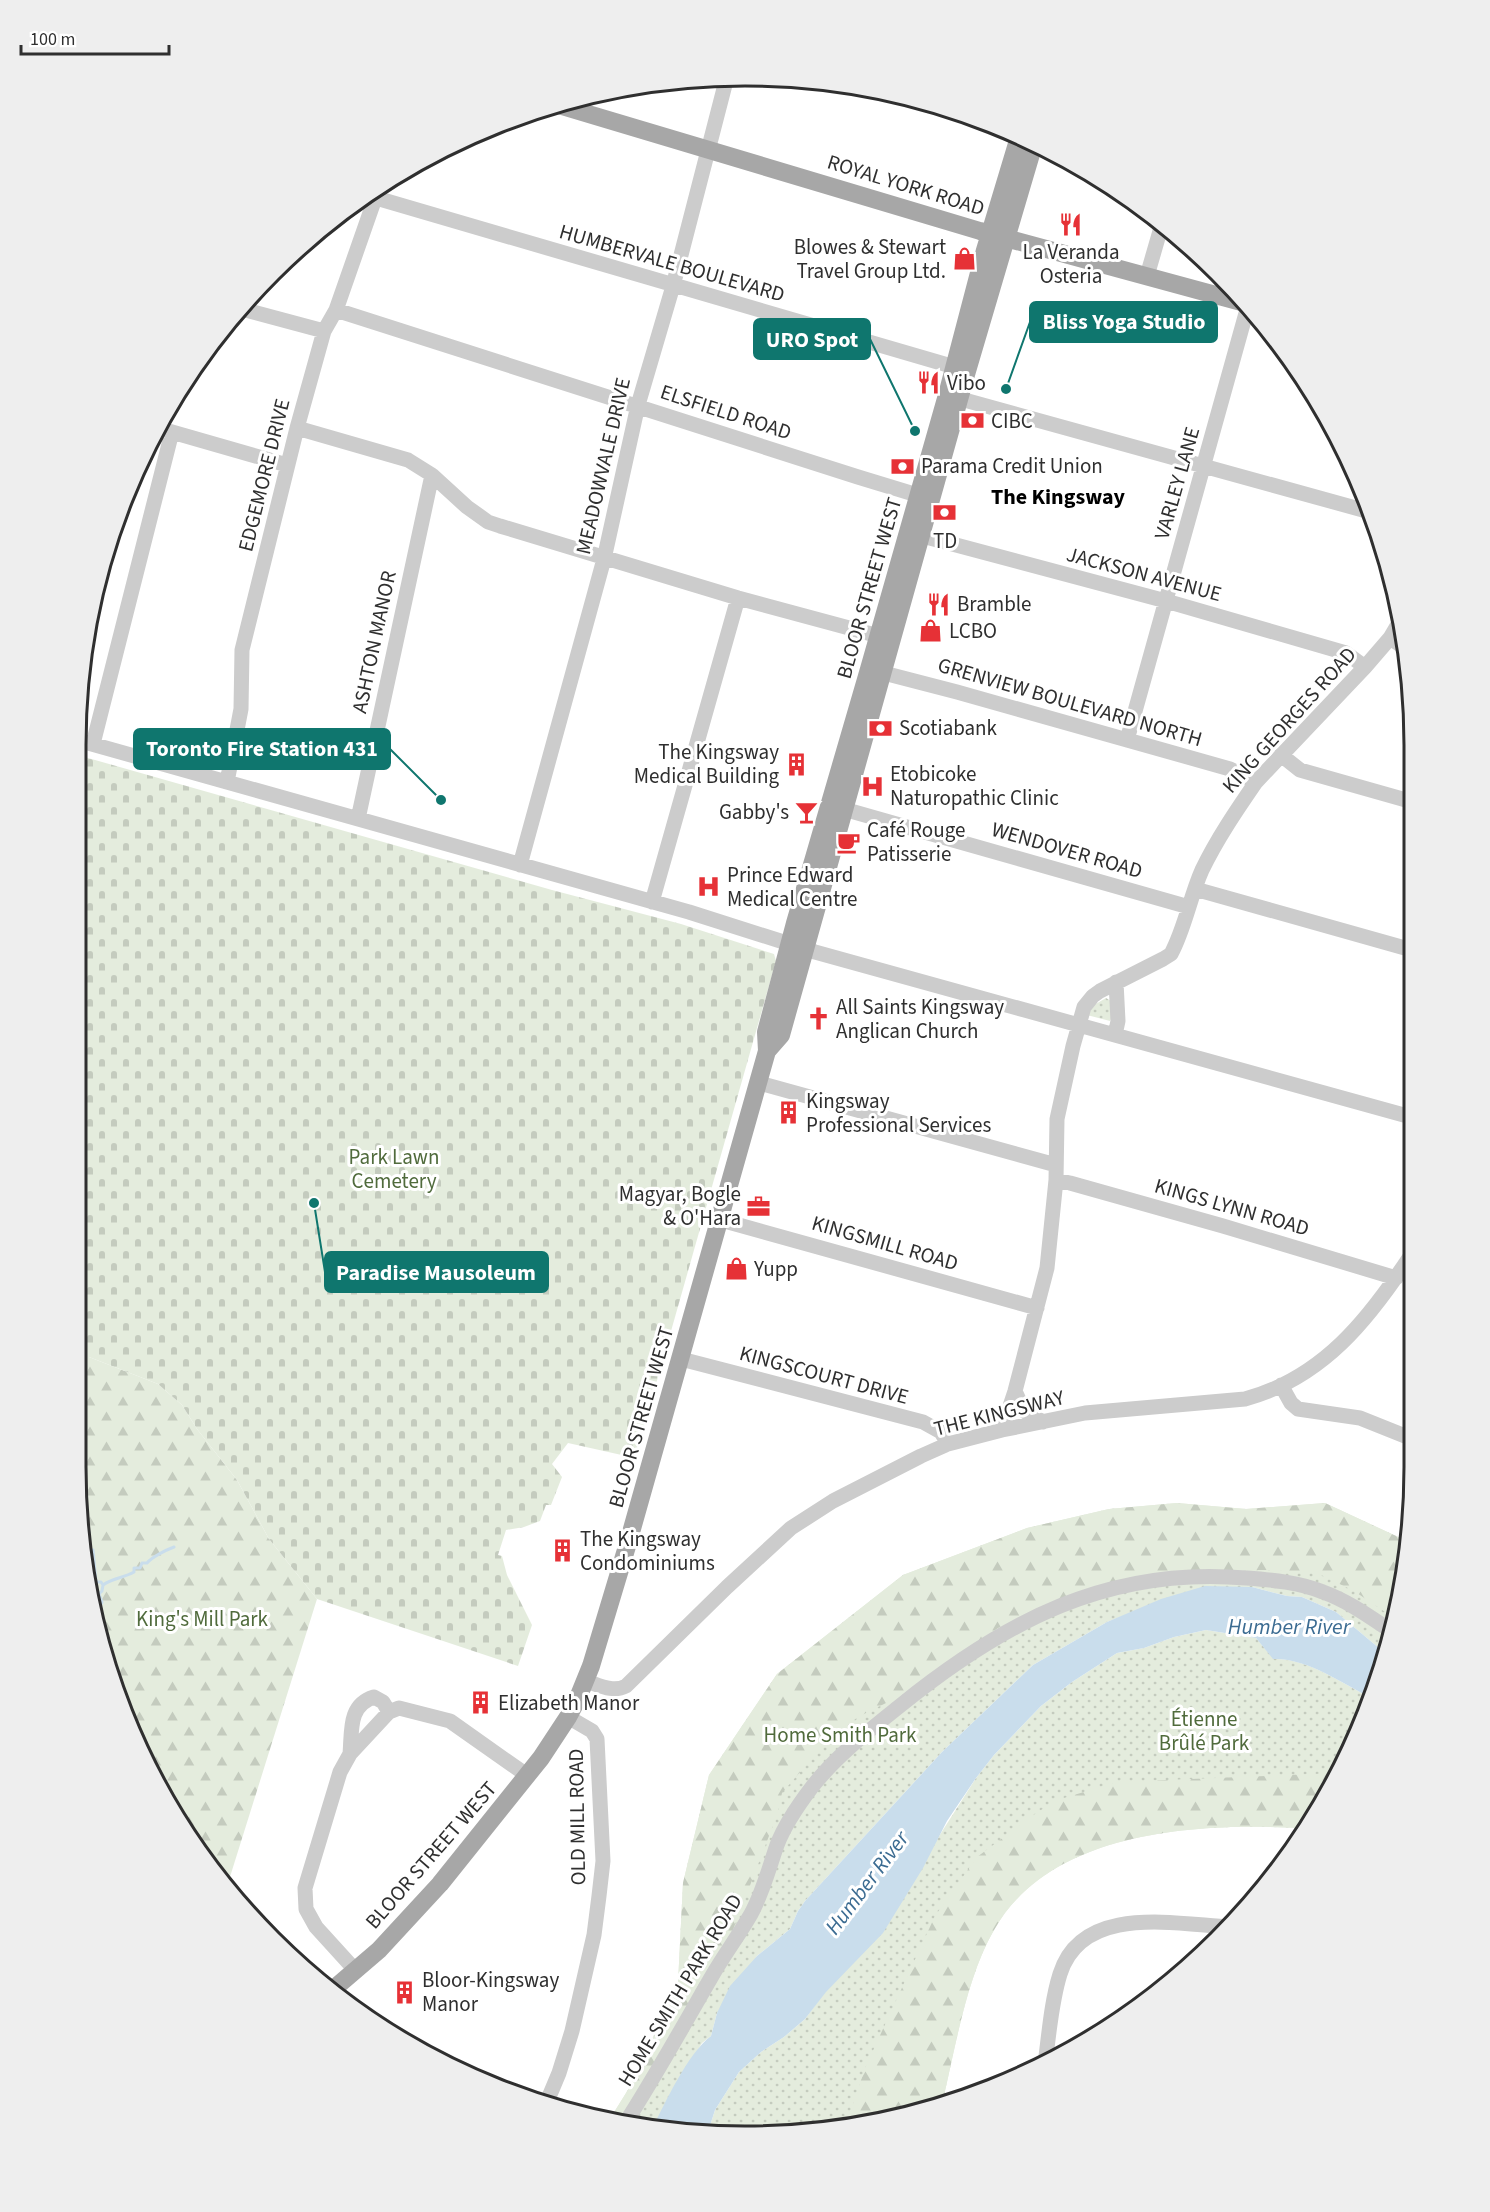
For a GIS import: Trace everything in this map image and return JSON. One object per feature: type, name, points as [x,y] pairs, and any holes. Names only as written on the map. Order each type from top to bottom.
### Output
[{"type":"main road","name":"ROYAL YORK ROAD","points":[[571,109],[998,236],[1230,299]]},
{"type":"main road","name":"BLOOR STREET WEST","points":[[338,1985],[356,1971],[420,1907],[528,1776],[568,1717],[586,1681],[628,1543],[768,1051],[781,1035],[797,946],[954,397],[998,236],[1017,145]]},
{"type":"main road","name":"BLOOR STREET WEST","points":[[998,236],[1031,151]]},
{"type":"street","name":"MEADOWVALE DRIVE","points":[[520,865],[604,559],[638,405],[673,285],[725,86]]},
{"type":"street","name":"HUMBERVALE BOULEVARD","points":[[381,196],[960,369]]},
{"type":"street","name":"EDGEMORE DRIVE","points":[[226,782],[241,709],[242,650],[287,465],[324,331],[336,309],[371,203]]},
{"type":"street","points":[[1147,276],[1159,233]]},
{"type":"street","name":"ELSFIELD ROAD","points":[[336,309],[925,497]]},
{"type":"street","points":[[248,311],[324,331]]},
{"type":"street","name":"VARLEY LANE","points":[[1127,740],[1245,315]]},
{"type":"street","points":[[954,397],[1361,509]]},
{"type":"street","points":[[297,428],[408,460],[432,475],[467,507],[488,522],[604,559],[885,638]]},
{"type":"street","points":[[166,430],[287,465]]},
{"type":"street","points":[[164,434],[87,742],[652,902],[797,946],[1404,1115]]},
{"type":"street","name":"ASHTON MANOR","points":[[358,819],[432,475]]},
{"type":"street","name":"JACKSON AVENUE","points":[[915,534],[1347,653],[1365,667]]},
{"type":"street","points":[[652,902],[738,598]]},
{"type":"street","name":"KING GEORGES ROAD","points":[[1002,1430],[1015,1391],[1047,1268],[1056,1173],[1057,1119],[1078,1024],[1084,1007],[1093,996],[1171,954],[1195,889],[1223,831],[1256,782],[1365,667],[1394,631]]},
{"type":"street","points":[[1390,638],[1396,642]]},
{"type":"street","name":"GRENVIEW BOULEVARD NORTH","points":[[876,671],[1230,769],[1256,782]]},
{"type":"street","points":[[1281,755],[1300,770],[1404,799]]},
{"type":"street","name":"WENDOVER ROAD","points":[[837,807],[1189,907]]},
{"type":"street","points":[[1195,889],[1404,948]]},
{"type":"street","points":[[1115,1035],[1118,1021],[1116,982]]},
{"type":"street","name":"KINGS LYNN ROAD","points":[[759,1083],[1056,1173],[1070,1182],[1396,1278]]},
{"type":"street","name":"KINGSMILL ROAD","points":[[721,1220],[1037,1308]]},
{"type":"street","name":"THE KINGSWAY","points":[[586,1681],[610,1689],[626,1686],[726,1587],[792,1528],[833,1501],[948,1444],[1002,1430],[1113,1409],[1245,1399],[1263,1394],[1281,1385],[1315,1365],[1353,1333],[1367,1318],[1404,1266]]},
{"type":"street","name":"KINGSCOURT DRIVE","points":[[681,1359],[923,1422],[944,1434],[948,1444]]},
{"type":"street","points":[[1281,1385],[1291,1403],[1298,1409],[1360,1418],[1404,1436]]},
{"type":"street","points":[[1015,1391],[1024,1411],[1043,1422]]},
{"type":"street","name":"HOME SMITH PARK ROAD","points":[[629,2116],[759,1899],[778,1842],[790,1819],[812,1788],[853,1744],[930,1681],[971,1652],[1033,1617],[1064,1603],[1127,1584],[1183,1576],[1254,1578],[1308,1586],[1342,1600],[1385,1627]]},
{"type":"street","points":[[350,1754],[352,1723],[357,1708],[363,1701],[374,1697],[383,1702],[389,1712]]},
{"type":"street","points":[[356,1971],[316,1927],[306,1909],[305,1888],[340,1772],[350,1754],[389,1712],[399,1708],[450,1721],[528,1776]]},
{"type":"street","name":"OLD MILL ROAD","points":[[549,2097],[566,2052],[586,1971],[594,1935],[603,1861],[597,1739],[592,1731],[568,1717]]},
{"type":"street","points":[[1047,2053],[1060,1972],[1068,1956],[1084,1938],[1134,1921],[1218,1926]]},
{"type":"green space","name":"Park Lawn Cemetery","points":[[86,757],[552,890],[681,924],[774,954],[776,961],[635,1458],[568,1443],[552,1464],[562,1477],[551,1505],[546,1505],[540,1521],[506,1530],[498,1555],[502,1556],[507,1575],[532,1625],[518,1666],[317,1599],[269,1539],[237,1480],[197,1429],[182,1405],[158,1384],[86,1357]]},
{"type":"green space","points":[[1106,998],[1111,1001],[1110,1021],[1087,1015],[1094,1005]]},
{"type":"green space","name":"King's Mill Park","points":[[86,1357],[158,1384],[182,1405],[197,1429],[237,1480],[269,1539],[317,1599],[230,1878],[174,1797],[154,1759],[120,1679],[108,1638],[98,1596],[87,1510]]},
{"type":"green space","name":"Home Smith Park","points":[[1177,1503],[1246,1509],[1325,1503],[1400,1538],[1392,1596],[1379,1648],[1336,1612],[1302,1597],[1287,1596],[1252,1587],[1128,1614],[1107,1622],[1033,1665],[942,1752],[805,1901],[790,1929],[757,1956],[717,2013],[711,2036],[702,2043],[657,2121],[613,2113],[631,2085],[678,1983],[683,1883],[709,1775],[777,1674],[903,1575],[1027,1528],[1109,1509]]},
{"type":"green space","name":"Home Smith Park","points":[[1177,1503],[1246,1509],[1325,1503],[1400,1538],[1388,1614],[1354,1591],[1317,1573],[1208,1570],[1124,1578],[1046,1605],[998,1628],[904,1694],[858,1717],[825,1743],[782,1793],[777,1815],[731,1935],[624,2115],[613,2113],[631,2085],[678,1983],[683,1883],[709,1775],[777,1674],[903,1575],[1027,1528],[1109,1509]]},
{"type":"green space","name":"Étienne Brûlé Park","points":[[1206,1630],[1256,1638],[1274,1659],[1312,1667],[1364,1694],[1336,1759],[1296,1828],[1219,1828],[1175,1831],[1131,1839],[1090,1852],[1052,1871],[1019,1896],[994,1930],[976,1970],[962,2015],[944,2096],[874,2114],[831,2121],[788,2125],[710,2125],[715,2110],[739,2072],[761,2052],[784,2037],[805,2019],[934,1844],[976,1778],[994,1755],[1041,1706],[1072,1682],[1117,1653],[1144,1648],[1174,1637]]},
{"type":"green space","points":[[1328,1773],[1296,1828],[1219,1828],[1175,1831],[1131,1839],[1090,1852],[1052,1871],[1019,1896],[994,1930],[984,1949],[962,2015],[944,2096],[849,2118],[865,2068],[935,1916],[977,1857],[1039,1811],[1064,1798],[1117,1782]]},
{"type":"water","name":"Humber River","points":[[1205,1586],[1252,1587],[1287,1596],[1302,1597],[1336,1612],[1379,1648],[1364,1694],[1312,1667],[1273,1659],[1256,1638],[1206,1630],[1174,1637],[1144,1648],[1117,1653],[1072,1682],[1041,1706],[994,1755],[947,1821],[923,1868],[883,1933],[826,1992],[805,2019],[784,2037],[761,2052],[739,2072],[715,2110],[710,2125],[656,2121],[686,2066],[711,2036],[717,2013],[730,1986],[757,1956],[790,1929],[805,1901],[942,1752],[1033,1665],[1107,1622],[1161,1599]]},
{"type":"waterway","points":[[100,1606],[102,1602],[99,1594],[103,1585],[134,1572],[134,1568],[140,1568],[142,1563],[147,1563],[174,1547]]},
{"type":"waterway","points":[[93,1550],[96,1582],[101,1582],[103,1585]]},
{"type":"place","name":"La Veranda Osteria","points":[[1071,224]]},
{"type":"place","name":"Blowes & Stewart Travel Group Ltd.","points":[[964,259]]},
{"type":"place","name":"Vibo","points":[[929,383]]},
{"type":"place","name":"Bliss Yoga Studio","points":[[1006,389]]},
{"type":"place","name":"CIBC","points":[[973,421]]},
{"type":"place","name":"URO Spot","points":[[915,431]]},
{"type":"place","name":"Parama Credit Union","points":[[903,466]]},
{"type":"place","name":"TD","points":[[945,513]]},
{"type":"place","name":"Bramble","points":[[939,604]]},
{"type":"place","name":"LCBO","points":[[931,631]]},
{"type":"place","name":"Scotiabank","points":[[881,728]]},
{"type":"place","name":"The Kingsway Medical Building","points":[[797,764]]},
{"type":"place","name":"Etobicoke Naturopathic Clinic","points":[[872,786]]},
{"type":"place","name":"Toronto Fire Station 431","points":[[441,800]]},
{"type":"place","name":"Gabby's","points":[[807,812]]},
{"type":"place","name":"Café Rouge Patisserie","points":[[849,842]]},
{"type":"place","name":"Prince Edward Medical Centre","points":[[709,887]]},
{"type":"place","name":"All Saints Kingsway Anglican Church","points":[[818,1019]]},
{"type":"place","name":"Kingsway Professional Services","points":[[788,1113]]},
{"type":"place","name":"Paradise Mausoleum","points":[[314,1203]]},
{"type":"place","name":"Magyar, Bogle & O'Hara","points":[[759,1206]]},
{"type":"place","name":"Yupp","points":[[736,1269]]},
{"type":"place","name":"The Kingsway Condominiums","points":[[562,1551]]},
{"type":"place","name":"Elizabeth Manor","points":[[480,1703]]},
{"type":"place","name":"Bloor-Kingsway Manor","points":[[404,1992]]},
{"type":"district","name":"The Kingsway","points":[[1058,497]]}]
